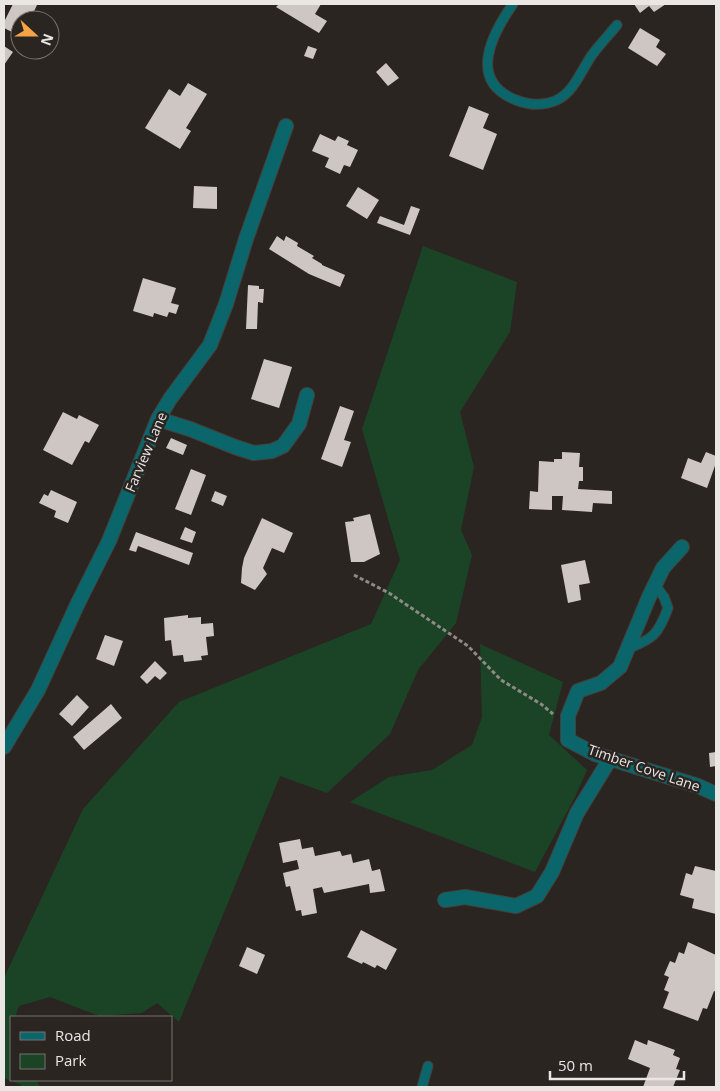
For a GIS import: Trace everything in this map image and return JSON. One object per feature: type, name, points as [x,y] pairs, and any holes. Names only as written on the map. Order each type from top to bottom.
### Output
[{"type":"street","name":"Farview Lane","points":[[4,747],[38,690],[109,541],[158,419],[170,399],[210,344],[226,304],[246,239],[286,126]]},
{"type":"street","points":[[158,419],[190,428],[254,453],[272,451],[283,446],[299,424],[307,395]]},
{"type":"street","points":[[568,727],[568,716],[578,691],[601,682],[620,666],[655,585],[664,568],[682,547]]},
{"type":"street","name":"Timber Cove Lane","points":[[568,727],[568,740],[595,754],[698,786],[716,794]]},
{"type":"street","points":[[444,900],[465,897],[516,906],[537,896],[552,872],[577,813],[610,759]]},
{"type":"lane","points":[[513,4],[492,42],[487,63],[489,76],[493,83],[509,97],[521,102],[541,104],[558,99],[567,93],[593,54],[617,25]]},
{"type":"lane","points":[[627,649],[648,641],[661,625],[668,608],[664,597],[655,585]]},
{"type":"lane","points":[[422,1087],[428,1066]]},
{"type":"path","points":[[354,575],[389,593],[468,646],[501,680],[541,704],[568,727]]},
{"type":"green space","points":[[423,246],[517,282],[510,332],[460,412],[474,467],[461,530],[472,555],[456,623],[418,670],[390,734],[327,793],[280,776],[179,1022],[157,1003],[142,1013],[99,1016],[50,997],[19,1006],[15,1016],[10,1016],[10,1080],[4,1078],[4,978],[83,809],[179,702],[371,624],[400,560],[362,429]]},
{"type":"green space","points":[[480,644],[563,682],[549,735],[587,770],[575,797],[535,872],[350,802],[389,777],[432,770],[472,745],[482,717]]},
{"type":"green space","points":[[11,1081],[37,1081],[40,1087],[21,1087],[21,1085]]},
{"type":"building","points":[[13,4],[37,5],[35,10],[10,10]]},
{"type":"building","points":[[279,4],[321,4],[315,14],[327,21],[319,33],[276,7]]},
{"type":"building","points":[[634,4],[666,4],[654,12],[649,6],[640,13]]},
{"type":"building","points":[[10,10],[10,31],[4,28],[4,22]]},
{"type":"building","points":[[640,28],[660,40],[656,47],[666,54],[657,66],[628,48]]},
{"type":"building","points":[[4,46],[10,50],[10,56],[4,65]]},
{"type":"building","points":[[308,46],[317,49],[313,59],[304,56]]},
{"type":"building","points":[[386,63],[399,78],[388,86],[376,72]]},
{"type":"building","points":[[188,83],[207,94],[186,128],[191,131],[180,149],[145,128],[169,89],[180,96]]},
{"type":"building","points":[[469,106],[489,114],[483,128],[497,134],[483,170],[449,156]]},
{"type":"building","points":[[320,134],[335,141],[338,136],[349,141],[347,145],[358,150],[350,167],[344,165],[340,174],[325,167],[329,158],[312,151]]},
{"type":"building","points":[[194,186],[217,187],[217,209],[193,208]]},
{"type":"building","points":[[358,187],[379,200],[367,219],[346,206]]},
{"type":"building","points":[[411,206],[420,209],[410,235],[377,223],[380,216],[404,225]]},
{"type":"building","points":[[277,236],[284,241],[286,236],[298,243],[297,246],[314,256],[312,258],[322,265],[345,275],[340,287],[309,274],[269,249]]},
{"type":"building","points":[[143,278],[176,288],[171,303],[179,305],[176,314],[169,312],[167,317],[154,313],[153,317],[133,311]]},
{"type":"building","points":[[248,285],[259,286],[259,289],[264,289],[263,303],[258,302],[257,329],[246,329]]},
{"type":"building","points":[[264,359],[292,367],[279,408],[251,399]]},
{"type":"building","points":[[340,406],[354,411],[344,440],[351,442],[342,467],[321,459]]},
{"type":"building","points":[[63,412],[77,419],[79,415],[99,425],[89,443],[85,441],[72,465],[43,450]]},
{"type":"building","points":[[171,438],[187,445],[183,455],[166,448]]},
{"type":"building","points":[[562,452],[580,453],[579,467],[583,467],[583,481],[579,481],[578,489],[612,491],[612,504],[593,503],[592,512],[562,510],[563,496],[552,496],[552,510],[529,509],[530,491],[538,492],[539,461],[554,462],[554,459],[562,459]]},
{"type":"building","points":[[706,452],[716,456],[716,463],[707,488],[681,478],[688,458],[701,463]]},
{"type":"building","points":[[191,469],[206,475],[191,515],[175,509]]},
{"type":"building","points":[[51,490],[77,502],[68,523],[54,517],[56,511],[39,503],[44,494],[48,496]]},
{"type":"building","points":[[215,491],[227,496],[223,506],[211,501]]},
{"type":"building","points":[[370,514],[380,554],[364,562],[351,562],[345,522],[354,521],[353,518]]},
{"type":"building","points":[[262,518],[293,533],[284,553],[272,548],[263,568],[267,574],[255,590],[241,583],[242,568],[244,558]]},
{"type":"building","points":[[185,527],[196,532],[192,543],[180,539]]},
{"type":"building","points":[[136,532],[193,553],[189,565],[138,546],[136,552],[129,550]]},
{"type":"building","points":[[585,560],[590,583],[579,585],[581,600],[568,603],[561,565]]},
{"type":"building","points":[[188,615],[188,618],[201,617],[201,624],[213,623],[214,636],[206,637],[208,655],[201,656],[202,660],[184,662],[183,655],[173,656],[171,640],[165,641],[164,618]]},
{"type":"building","points":[[105,635],[123,641],[114,666],[96,659]]},
{"type":"building","points":[[155,661],[167,673],[160,680],[155,676],[147,684],[140,677]]},
{"type":"building","points":[[77,695],[89,707],[72,726],[59,714]]},
{"type":"building","points":[[111,704],[122,718],[84,750],[73,737]]},
{"type":"building","points":[[716,752],[716,766],[710,767],[709,753]]},
{"type":"building","points":[[300,839],[302,849],[313,847],[315,856],[340,851],[342,856],[351,854],[353,863],[369,859],[372,871],[380,869],[385,891],[370,893],[369,884],[324,893],[322,887],[313,889],[317,913],[302,916],[301,910],[296,911],[290,886],[286,887],[283,873],[299,869],[297,860],[283,863],[279,843]]},
{"type":"building","points":[[695,866],[716,871],[716,914],[692,908],[694,899],[680,895],[686,873],[692,875]]},
{"type":"building","points":[[361,930],[397,949],[386,970],[377,965],[375,968],[363,962],[362,964],[347,957]]},
{"type":"building","points":[[688,942],[716,955],[716,992],[714,991],[707,1009],[703,1008],[698,1021],[663,1008],[669,992],[664,990],[669,977],[664,975],[670,961],[675,963],[679,952],[684,954]]},
{"type":"building","points":[[247,947],[265,955],[257,974],[239,966]]},
{"type":"building","points":[[635,1040],[647,1045],[648,1040],[675,1050],[673,1055],[680,1058],[676,1069],[680,1070],[673,1087],[643,1087],[650,1068],[628,1059]]}]
